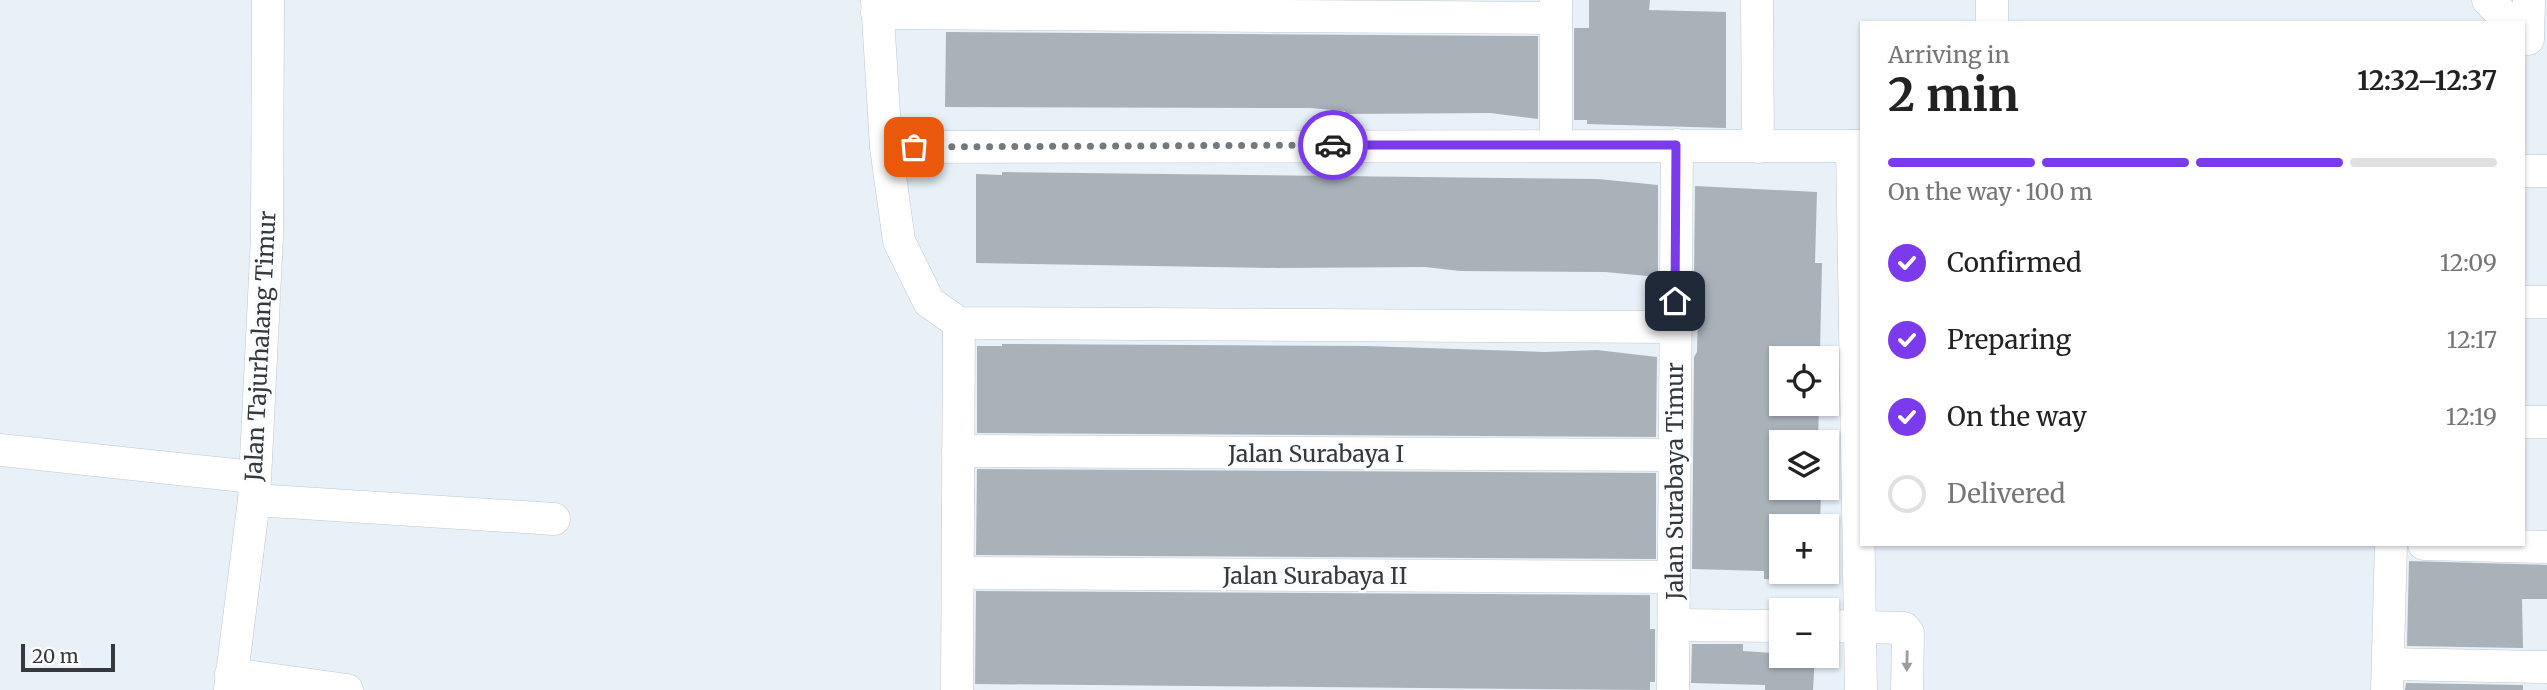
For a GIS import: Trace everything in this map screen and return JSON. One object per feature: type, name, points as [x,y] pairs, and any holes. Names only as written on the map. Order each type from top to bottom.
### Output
[{"type":"street","name":"Jalan Tajurhalang Timur","points":[[231,682],[254,489],[267,236],[268,0]]},
{"type":"street","points":[[1757,0],[1758,147]]},
{"type":"street","points":[[1992,0],[1992,21]]},
{"type":"street","points":[[2488,0],[2511,21]]},
{"type":"street","points":[[2527,36],[2529,0]]},
{"type":"street","points":[[1556,144],[1556,9],[877,7],[886,147],[899,241],[929,302],[959,323],[1674,327]]},
{"type":"street","points":[[886,147],[1556,144],[1857,146],[1860,506]]},
{"type":"street","name":"Jalan Surabaya Timur","points":[[1673,690],[1676,145]]},
{"type":"street","points":[[2525,171],[2547,171]]},
{"type":"street","points":[[2525,302],[2547,302]]},
{"type":"street","points":[[957,690],[959,323]]},
{"type":"street","points":[[2525,422],[2547,422]]},
{"type":"street","points":[[0,450],[254,489],[554,519]]},
{"type":"street","name":"Jalan Surabaya I","points":[[958,451],[1673,455]]},
{"type":"street","points":[[1860,546],[1861,690]]},
{"type":"street","points":[[2391,546],[2387,677],[2547,667]]},
{"type":"street","points":[[2506,546],[2547,547]]},
{"type":"street","name":"Jalan Surabaya II","points":[[958,573],[1673,577]]},
{"type":"street","points":[[1675,625],[1769,626]]},
{"type":"street","points":[[1839,626],[1898,626],[1908,632],[1907,690]]},
{"type":"street","points":[[231,682],[347,690]]},
{"type":"building","points":[[1589,0],[1650,0],[1649,10],[1726,12],[1726,128],[1587,124],[1587,120],[1574,120],[1574,28],[1589,28]]},
{"type":"building","points":[[946,32],[1538,36],[1538,119],[1490,113],[1345,114],[1345,111],[1310,108],[945,107]]},
{"type":"building","points":[[1002,172],[1598,179],[1658,185],[1658,277],[1605,272],[1460,271],[1425,267],[1278,268],[976,263],[976,174],[1002,175]]},
{"type":"building","points":[[1695,186],[1817,192],[1815,263],[1822,263],[1820,346],[1769,346],[1769,416],[1819,416],[1818,430],[1769,430],[1769,500],[1821,500],[1820,514],[1769,514],[1769,579],[1764,579],[1764,571],[1692,569],[1694,357],[1697,352],[1699,277],[1694,277]]},
{"type":"building","points":[[977,346],[1365,346],[1545,352],[1597,350],[1657,357],[1656,437],[977,433]]},
{"type":"building","points":[[977,469],[1656,473],[1656,559],[976,555]]},
{"type":"building","points":[[2409,561],[2547,565],[2547,599],[2522,599],[2523,648],[2407,646]]},
{"type":"building","points":[[976,591],[1650,595],[1650,629],[1655,629],[1655,682],[1650,682],[1650,690],[975,684]]},
{"type":"building","points":[[1692,644],[1743,644],[1743,651],[1769,653],[1769,668],[1814,668],[1813,690],[1765,690],[1765,685],[1691,683]]},
{"type":"building","points":[[2406,683],[2523,685],[2523,690],[2405,690]]},
{"type":"way so far","points":[[914,147],[1333,145]]},
{"type":"route","points":[[1333,145],[1676,145],[1675,301]]}]
